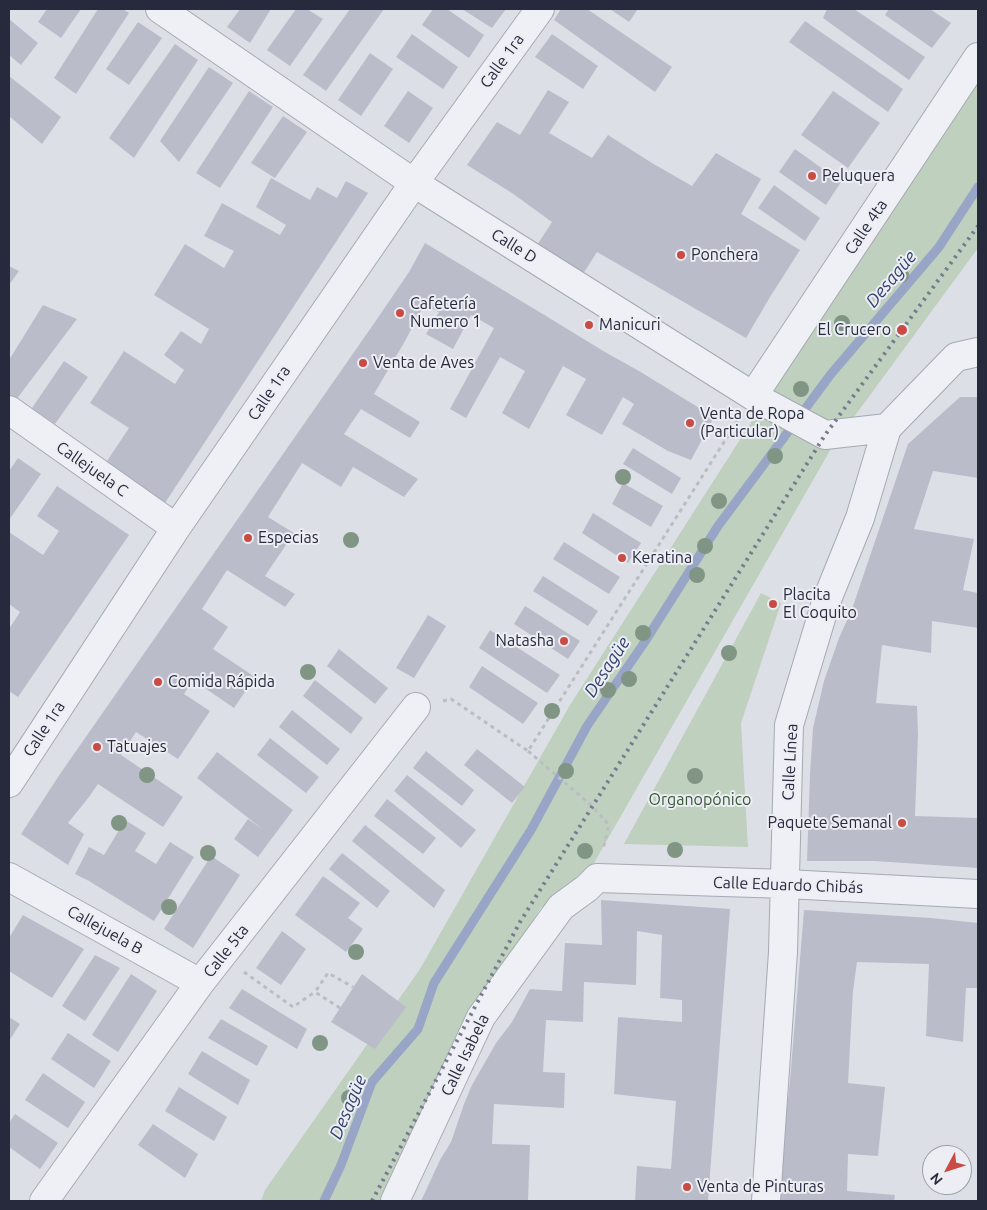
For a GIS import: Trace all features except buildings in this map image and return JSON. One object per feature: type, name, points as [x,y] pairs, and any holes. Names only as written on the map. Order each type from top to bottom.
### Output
[{"type":"street","name":"Calle D","points":[[160,9],[414,183],[763,402],[825,435],[887,428]]},
{"type":"street","name":"Calle 1ra","points":[[9,783],[176,528],[414,183],[540,9]]},
{"type":"street","name":"Calle 4ta","points":[[763,402],[978,58]]},
{"type":"street","points":[[887,428],[956,357],[978,352]]},
{"type":"street","name":"Callejuela C","points":[[9,410],[176,528]]},
{"type":"street","name":"Calle Línea","points":[[766,1201],[783,952],[789,725],[826,602],[860,518],[887,428]]},
{"type":"street","name":"Calle 5ta","points":[[44,1201],[208,973],[416,707]]},
{"type":"street","name":"Callejuela B","points":[[9,877],[208,973]]},
{"type":"street","name":"Calle Eduardo Chibás","points":[[597,878],[786,884],[978,894]]},
{"type":"street","name":"Calle Isabela","points":[[395,1201],[482,1017],[561,907],[587,888],[597,878]]},
{"type":"path","points":[[528,751],[763,402]]},
{"type":"path","points":[[416,707],[451,699],[528,751],[592,806],[609,825],[597,878]]},
{"type":"path","points":[[208,973],[239,969],[293,1007],[316,992],[328,973],[353,987]]},
{"type":"path","points":[[316,992],[340,1008]]},
{"type":"green space","points":[[978,68],[978,248],[832,447],[594,863],[540,909],[481,1006],[382,1201],[261,1201],[265,1190],[420,969],[570,705]]},
{"type":"green space","name":"Organopónico","points":[[761,593],[781,603],[741,723],[748,847],[624,844]]},
{"type":"waterway","name":"Desagüe","points":[[324,1201],[341,1165],[372,1082],[418,1029],[434,983],[531,830],[587,726],[644,643],[718,526],[831,374],[939,247],[978,187]]},
{"type":"railway","points":[[372,1201],[520,922],[825,435],[978,226]]},
{"type":"place","name":"Peluquera","points":[[812,176]]},
{"type":"place","name":"Ponchera","points":[[681,255]]},
{"type":"place","name":"Cafetería Numero 1","points":[[400,313]]},
{"type":"place","name":"Manicuri","points":[[589,325]]},
{"type":"place","name":"El Crucero","points":[[902,330]]},
{"type":"place","name":"Venta de Aves","points":[[363,363]]},
{"type":"place","name":"Venta de Ropa (Particular)","points":[[690,423]]},
{"type":"place","name":"Especias","points":[[248,538]]},
{"type":"place","name":"Keratina","points":[[622,558]]},
{"type":"place","name":"Placita El Coquito","points":[[773,604]]},
{"type":"place","name":"Natasha","points":[[564,641]]},
{"type":"place","name":"Comida Rápida","points":[[158,682]]},
{"type":"place","name":"Tatuajes","points":[[97,747]]},
{"type":"place","name":"Paquete Semanal","points":[[902,823]]},
{"type":"place","name":"Venta de Pinturas","points":[[687,1187]]}]
